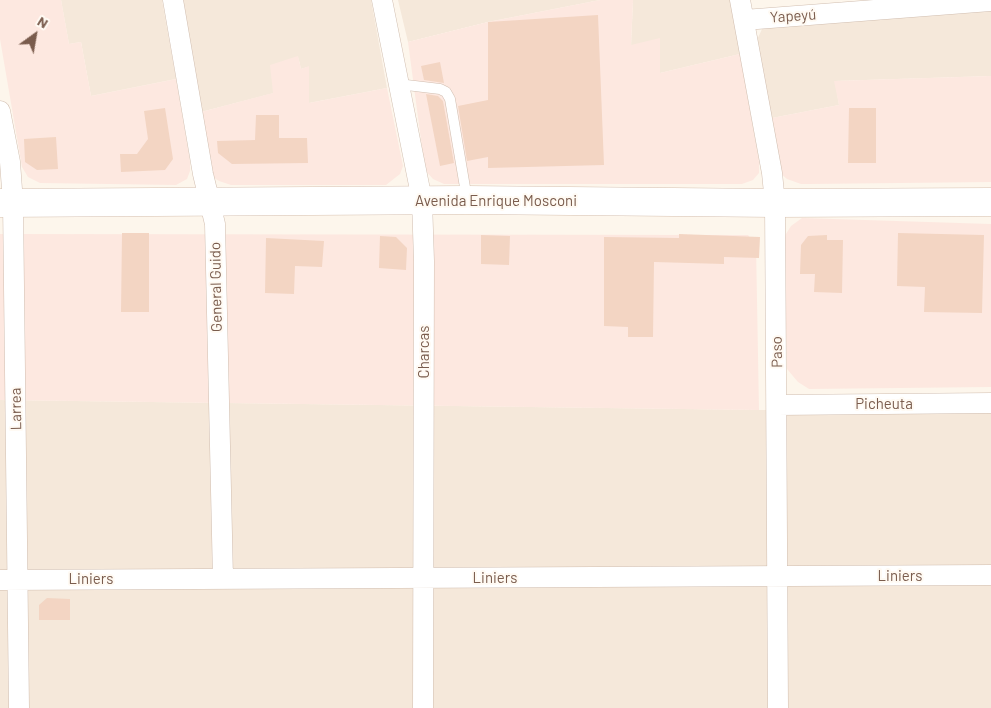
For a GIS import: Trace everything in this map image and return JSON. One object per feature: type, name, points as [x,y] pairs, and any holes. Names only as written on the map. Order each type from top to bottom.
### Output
[{"type":"main road","name":"Avenida Enrique Mosconi","points":[[7,203],[422,200],[775,203],[991,202]]},
{"type":"street","name":"General Guido","points":[[173,0],[203,174],[215,224],[222,579]]},
{"type":"street","name":"Charcas","points":[[382,0],[422,200],[424,260],[423,708]]},
{"type":"street","name":"Paso","points":[[740,0],[772,173],[775,203],[778,708]]},
{"type":"street","name":"Yapeyú","points":[[744,20],[991,1]]},
{"type":"street","name":"Larrea","points":[[0,111],[10,162],[7,203],[9,580],[19,708]]},
{"type":"street","name":"Picheuta","points":[[777,404],[991,403]]},
{"type":"street","name":"Liniers","points":[[9,580],[991,575]]},
{"type":"lane","points":[[398,84],[440,89],[446,92],[450,99],[467,200]]},
{"type":"shaded area","points":[[0,0],[61,0],[69,44],[81,42],[91,96],[176,79],[190,161],[190,171],[187,179],[176,185],[40,183],[28,177],[22,167],[0,39]]},
{"type":"shaded area","points":[[61,0],[162,0],[176,79],[91,96],[81,42],[69,44]]},
{"type":"shaded area","points":[[181,0],[371,0],[387,88],[309,103],[308,67],[301,69],[298,57],[274,93],[201,112]]},
{"type":"shaded area","points":[[398,0],[600,0],[488,22],[408,42]]},
{"type":"shaded area","points":[[600,0],[633,0],[631,45],[660,38],[660,73],[740,54],[759,161],[759,173],[753,180],[742,184],[444,184],[433,179],[425,170],[408,42],[488,22]]},
{"type":"shaded area","points":[[633,0],[730,0],[740,54],[660,73],[631,46]]},
{"type":"shaded area","points":[[991,7],[991,76],[835,81],[839,105],[772,118],[756,42],[763,27]]},
{"type":"shaded area","points":[[298,56],[301,69],[309,66],[309,103],[387,88],[403,166],[400,174],[386,185],[231,185],[211,176],[201,112],[273,93],[270,65]]},
{"type":"shaded area","points":[[991,76],[991,182],[801,184],[787,179],[780,173],[772,118],[839,105],[834,81]]},
{"type":"shaded area","points":[[802,218],[991,224],[991,387],[809,389],[798,382],[787,369],[784,237],[791,226]]},
{"type":"shaded area","points":[[0,234],[748,235],[756,245],[759,410],[0,400]]},
{"type":"shaded area","points":[[0,400],[759,410],[991,409],[991,708],[0,708]]},
{"type":"building","points":[[598,15],[604,165],[488,168],[488,157],[467,161],[458,106],[488,100],[488,22]]},
{"type":"building","points":[[440,62],[444,83],[424,80],[421,66]]},
{"type":"building","points":[[426,94],[438,96],[443,101],[454,163],[440,166]]},
{"type":"building","points":[[165,108],[173,159],[165,170],[121,172],[120,154],[137,154],[148,139],[144,111]]},
{"type":"building","points":[[849,108],[876,108],[876,163],[848,163]]},
{"type":"building","points":[[256,115],[279,115],[279,138],[307,138],[308,163],[232,164],[218,153],[217,141],[255,140]]},
{"type":"building","points":[[56,137],[58,169],[37,170],[25,162],[24,139]]},
{"type":"building","points":[[122,233],[149,233],[149,312],[121,312]]},
{"type":"building","points":[[898,233],[984,235],[982,313],[924,312],[925,287],[897,286]]},
{"type":"building","points":[[679,234],[760,237],[759,258],[724,257],[724,264],[654,262],[653,337],[628,337],[628,327],[604,326],[604,237],[679,238]]},
{"type":"building","points":[[481,235],[510,236],[509,265],[481,264]]},
{"type":"building","points":[[827,235],[827,240],[843,240],[842,293],[814,292],[815,274],[800,274],[801,245],[808,236]]},
{"type":"building","points":[[380,236],[396,237],[407,248],[406,270],[379,268]]},
{"type":"building","points":[[266,238],[324,241],[322,267],[295,266],[294,294],[265,293]]},
{"type":"building","points":[[47,598],[70,599],[70,620],[39,620],[39,605]]}]
